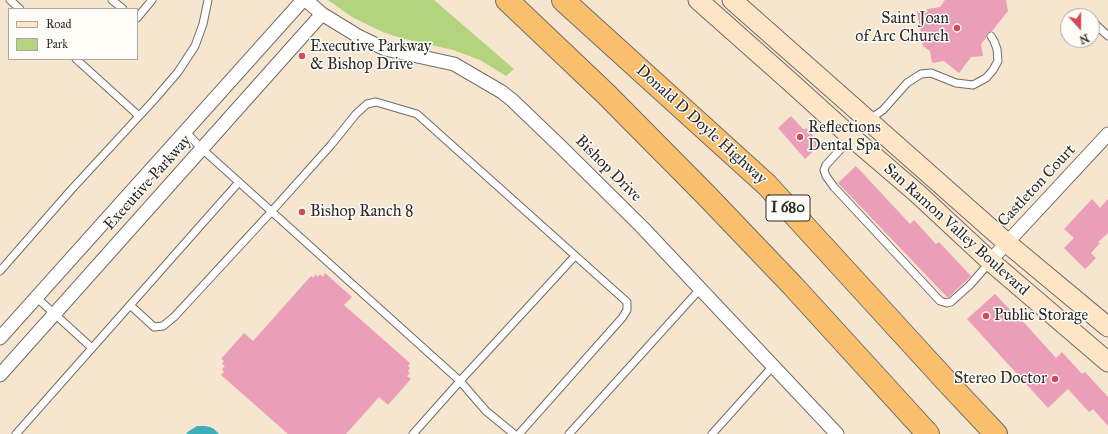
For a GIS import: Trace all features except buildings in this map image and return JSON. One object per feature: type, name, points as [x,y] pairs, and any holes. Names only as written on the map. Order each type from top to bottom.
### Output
[{"type":"highway","points":[[507,0],[606,94],[705,194],[793,286],[928,434]]},
{"type":"highway","name":"Donald D Doyle Highway","points":[[562,0],[767,185],[948,384],[996,434]]},
{"type":"main road","name":"San Ramon Valley Boulevard","points":[[698,0],[850,136],[918,194],[990,261],[1108,362]]},
{"type":"main road","name":"San Ramon Valley Boulevard","points":[[732,0],[1007,243],[1108,327]]},
{"type":"street","name":"Executive Parkway","points":[[0,338],[303,0]]},
{"type":"street","name":"Bishop Drive","points":[[306,0],[322,14],[358,36],[385,49],[454,64],[502,92],[512,100],[642,227],[837,434]]},
{"type":"street","name":"Executive Parkway","points":[[0,375],[322,14]]},
{"type":"street","name":"Castleton Court","points":[[990,261],[1108,134]]},
{"type":"lane","points":[[10,0],[19,8]]},
{"type":"lane","points":[[112,0],[121,8]]},
{"type":"lane","points":[[138,17],[152,0]]},
{"type":"lane","points":[[0,271],[178,72],[195,46],[203,24],[208,0]]},
{"type":"lane","points":[[1100,28],[1108,36]]},
{"type":"lane","points":[[990,261],[970,286],[952,302],[947,303],[940,301],[839,192],[826,176],[824,170],[826,165],[850,136],[868,120],[883,110],[907,83],[922,74],[931,73],[956,83],[972,85],[986,78],[998,61],[998,49],[991,36]]},
{"type":"lane","points":[[77,60],[139,116]]},
{"type":"lane","points":[[130,305],[154,327],[163,326],[174,317],[271,212],[331,145],[356,114],[368,104],[376,102],[417,114],[627,302],[627,310],[622,318],[519,434]]},
{"type":"lane","points":[[185,131],[271,212],[460,380],[486,411],[514,434]]},
{"type":"lane","points":[[16,434],[239,182]]},
{"type":"lane","points":[[413,434],[460,380],[575,256]]},
{"type":"lane","points":[[569,434],[701,288]]},
{"type":"lane","points":[[37,298],[92,348]]},
{"type":"lane","points":[[712,434],[773,366]]},
{"type":"green space","points":[[328,0],[434,0],[514,69],[506,76],[480,60],[453,50],[385,33],[352,17]]},
{"type":"water","points":[[197,426],[210,427],[219,434],[186,434]]},
{"type":"place","name":"Saint Joan of Arc Church","points":[[957,28]]},
{"type":"place","name":"Executive Parkway & Bishop Drive","points":[[302,56]]},
{"type":"place","name":"Reflections Dental Spa","points":[[800,137]]},
{"type":"place","name":"Bishop Ranch 8","points":[[302,212]]},
{"type":"place","name":"Public Storage","points":[[986,316]]},
{"type":"place","name":"Stereo Doctor","points":[[1055,379]]}]
